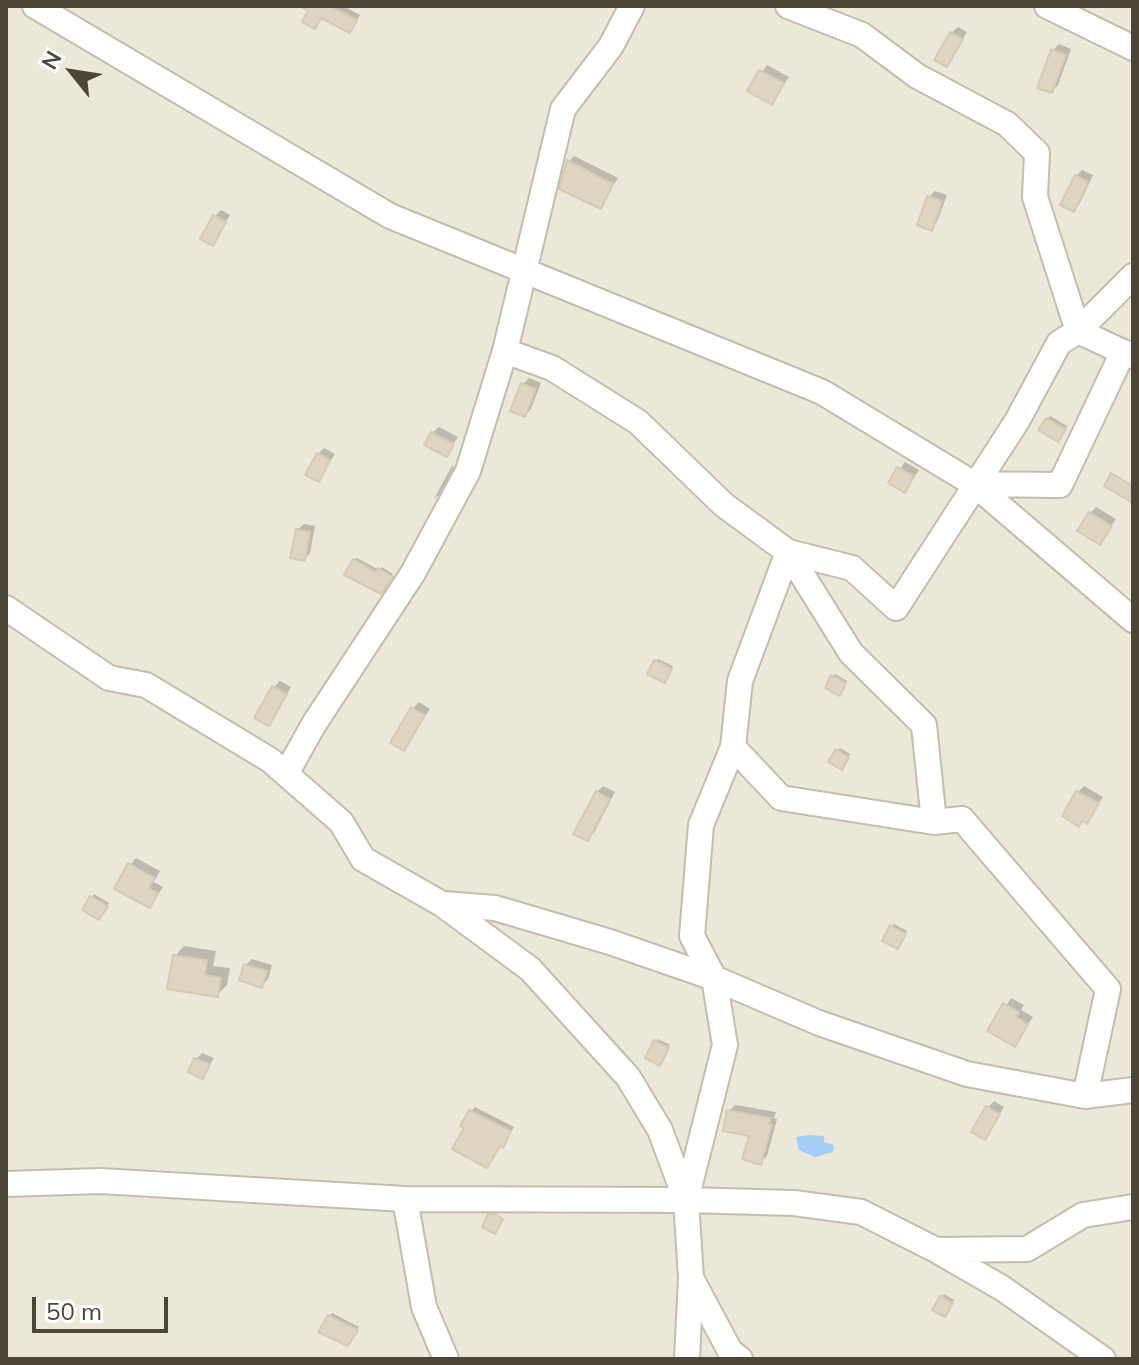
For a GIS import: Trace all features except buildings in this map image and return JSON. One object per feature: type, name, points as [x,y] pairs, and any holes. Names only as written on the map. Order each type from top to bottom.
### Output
[{"type":"street","points":[[35,6],[390,216],[822,392],[974,484],[1133,620]]},
{"type":"street","points":[[286,774],[314,724],[413,573],[468,471],[505,351],[563,109],[611,46],[632,6]]},
{"type":"street","points":[[788,6],[862,35],[917,76],[1007,124],[1037,153],[1035,197],[1078,331],[1128,354],[1060,485],[974,484]]},
{"type":"street","points":[[1047,6],[1133,48]]},
{"type":"street","points":[[788,552],[852,568],[896,608],[1017,421],[1059,343],[1078,331],[1133,276]]},
{"type":"street","points":[[505,351],[552,368],[638,422],[724,505],[788,552],[851,653],[924,725],[934,822]]},
{"type":"street","points":[[686,1200],[725,1045],[714,978],[692,936],[701,825],[733,747],[740,681],[788,552]]},
{"type":"street","points":[[6,608],[109,678],[146,685],[270,760],[341,822],[363,859],[442,904],[530,969],[628,1077],[660,1130],[686,1200],[691,1278],[687,1359]]},
{"type":"street","points":[[733,747],[781,798],[934,822],[962,819],[1108,989],[1085,1096]]},
{"type":"street","points":[[442,904],[495,908],[610,942],[714,978],[819,1023],[967,1074],[1085,1096],[1133,1090]]},
{"type":"street","points":[[6,1184],[101,1181],[405,1199],[794,1203],[861,1212],[1002,1288],[1103,1359]]},
{"type":"street","points":[[405,1199],[424,1307],[446,1359]]},
{"type":"street","points":[[936,1250],[1027,1249],[1083,1215],[1133,1207]]},
{"type":"street","points":[[691,1278],[730,1351],[740,1359]]},
{"type":"shaded area","points":[[6,6],[1133,6],[1133,1359],[6,1359]]},
{"type":"water","points":[[824,1136],[824,1142],[834,1145],[833,1152],[815,1157],[799,1150],[796,1137]]}]
